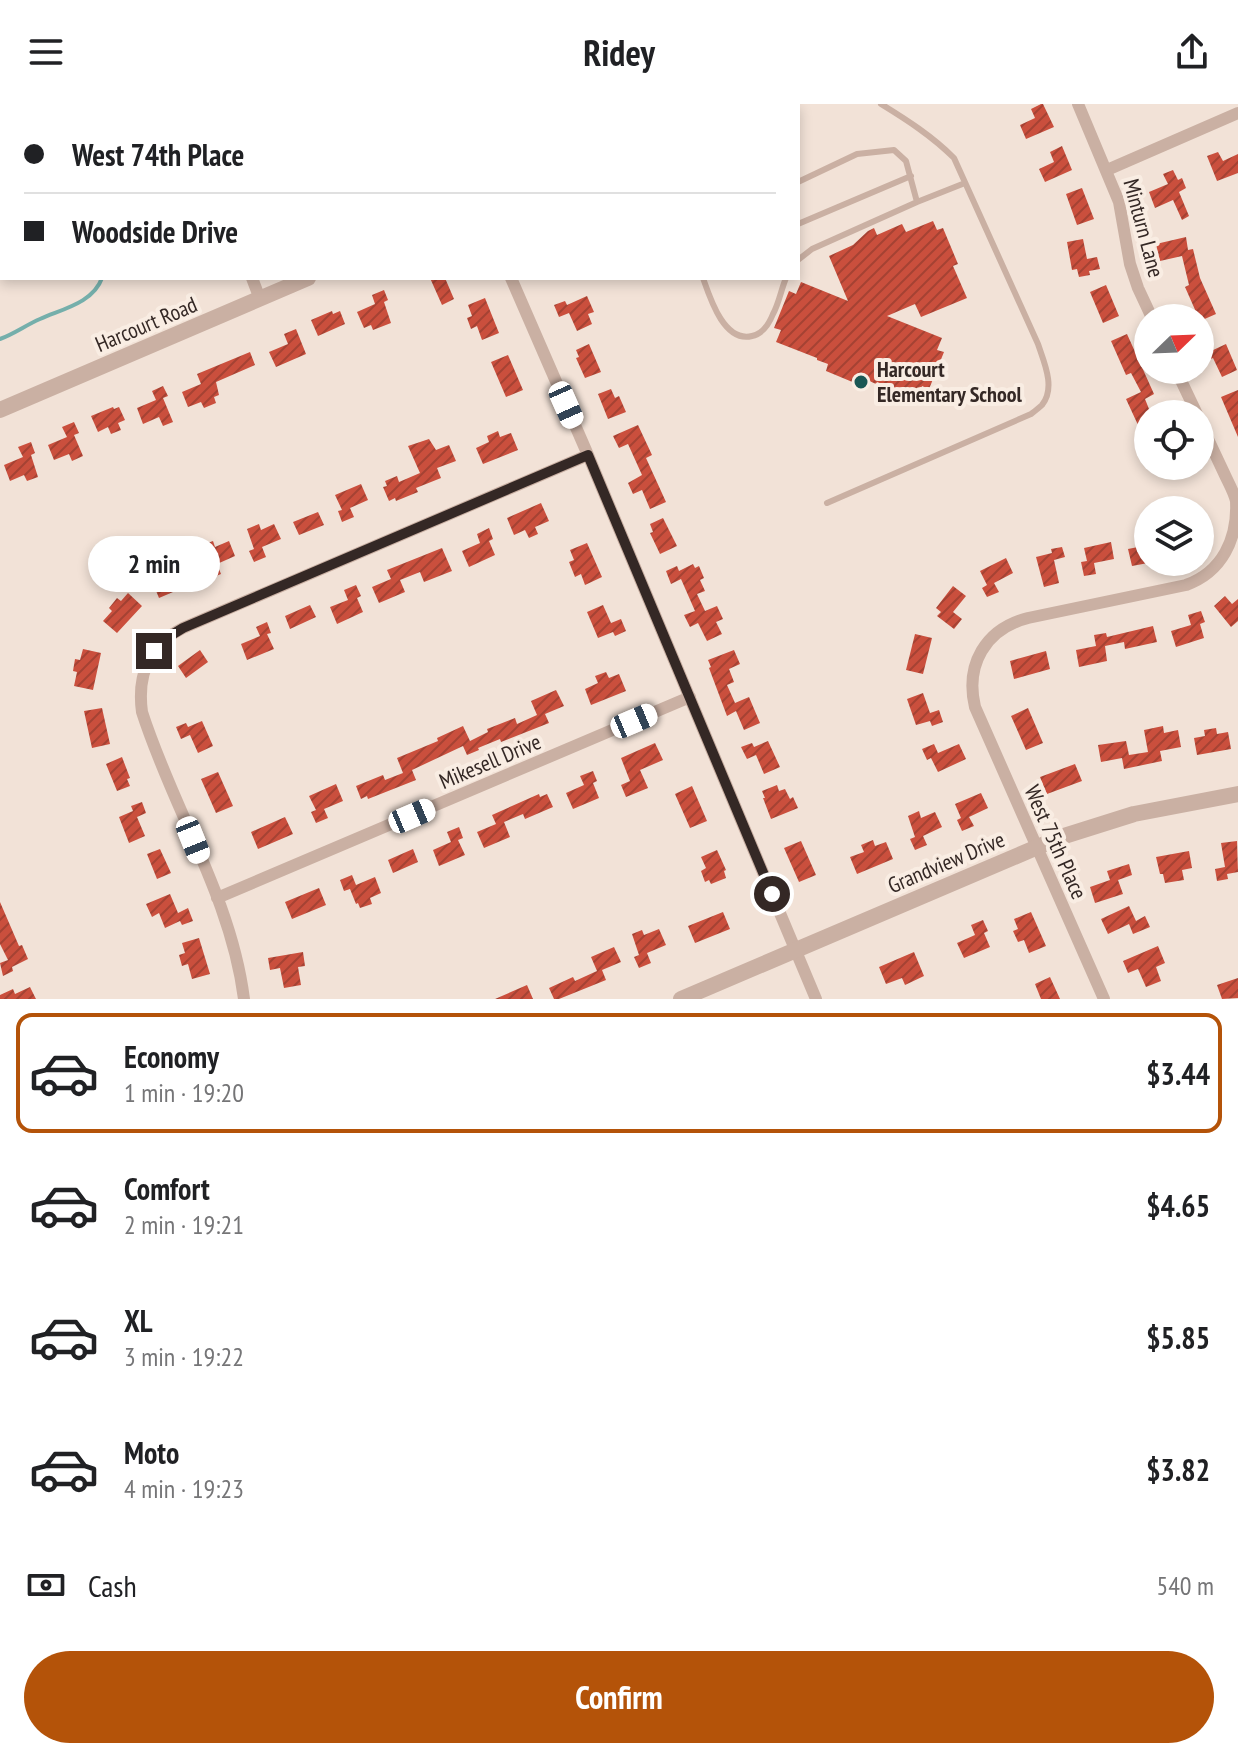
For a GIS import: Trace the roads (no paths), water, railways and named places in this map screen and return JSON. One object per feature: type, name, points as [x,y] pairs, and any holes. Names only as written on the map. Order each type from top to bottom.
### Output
[{"type":"street","name":"Minturn Lane","points":[[1078,104],[1119,202],[1135,280],[1146,304]]},
{"type":"street","points":[[1107,170],[1238,113]]},
{"type":"street","points":[[253,280],[260,299]]},
{"type":"street","name":"Harcourt Road","points":[[0,410],[303,280]]},
{"type":"street","points":[[512,280],[816,999]]},
{"type":"street","name":"West 75th Place","points":[[1104,999],[996,757],[974,701],[972,685],[978,657],[987,642],[1002,628],[1028,618],[1192,583],[1216,567],[1227,554],[1234,538],[1237,518],[1235,497],[1214,452]]},
{"type":"street","points":[[244,999],[237,956],[217,898],[142,712],[141,691],[148,659],[161,643],[183,628],[588,455]]},
{"type":"street","name":"Mikesell Drive","points":[[217,898],[690,697]]},
{"type":"street","name":"Grandview Drive","points":[[681,999],[1077,831],[1134,814],[1238,794]]},
{"type":"lane","points":[[827,503],[1031,414],[1043,404],[1047,392],[1048,375],[1038,344],[954,158],[908,120],[881,104]]},
{"type":"lane","points":[[800,181],[857,154],[894,150],[906,161],[917,202]]},
{"type":"lane","points":[[800,223],[911,176]]},
{"type":"lane","points":[[800,258],[812,249],[965,183]]},
{"type":"lane","points":[[704,280],[716,311],[729,330],[743,338],[757,336],[765,327],[773,315],[785,280]]},
{"type":"waterway","points":[[0,339],[84,299],[92,294],[101,280]]},
{"type":"place","name":"Harcourt Elementary School","points":[[861,382]]}]
